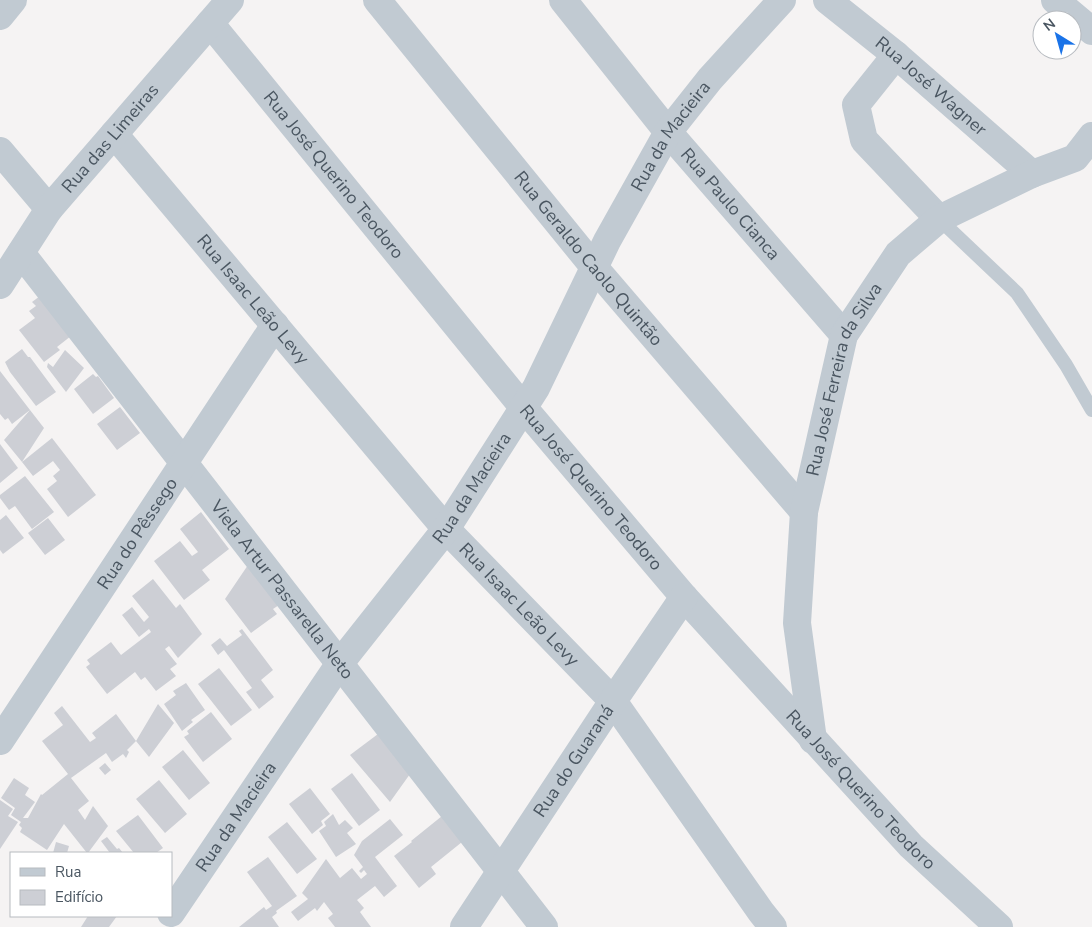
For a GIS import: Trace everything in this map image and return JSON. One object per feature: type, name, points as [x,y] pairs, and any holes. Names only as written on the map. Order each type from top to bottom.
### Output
[{"type":"street","points":[[0,16],[13,0]]},
{"type":"street","name":"Rua das Limeiras","points":[[0,285],[49,209],[230,0]]},
{"type":"street","name":"Rua Geraldo Caolo Quintão","points":[[377,0],[594,268],[804,512]]},
{"type":"street","name":"Rua Paulo Cianca","points":[[563,0],[668,132],[844,335]]},
{"type":"street","name":"Rua da Macieira","points":[[172,911],[340,663],[446,529],[536,388],[607,241],[668,132],[710,79],[782,0]]},
{"type":"street","name":"Rua José Wagner","points":[[827,0],[896,55],[1032,174]]},
{"type":"street","points":[[1055,0],[1092,31]]},
{"type":"street","name":"Rua José Querino Teodoro","points":[[210,23],[523,407],[684,597],[911,846],[999,927]]},
{"type":"street","points":[[896,55],[856,105],[864,140],[939,219]]},
{"type":"street","name":"Rua Isaac Leão Levy","points":[[114,134],[446,529],[613,701],[762,922]]},
{"type":"street","name":"Rua José Ferreira da Silva","points":[[814,740],[797,623],[804,512],[844,335],[898,254],[939,219],[1032,174],[1075,158],[1092,136]]},
{"type":"street","points":[[0,151],[49,209]]},
{"type":"street","name":"Viela Artur Passarella Neto","points":[[21,253],[544,927]]},
{"type":"street","name":"Rua do Pêssego","points":[[0,741],[275,325]]},
{"type":"street","name":"Rua do Guaraná","points":[[464,927],[684,597]]},
{"type":"lane","points":[[939,219],[1017,293],[1066,365],[1092,410]]},
{"type":"building","points":[[40,296],[71,336],[57,347],[60,350],[44,362],[19,330],[35,318],[29,311],[36,306],[32,302]]},
{"type":"building","points":[[22,349],[56,392],[36,406],[10,372],[5,362]]},
{"type":"building","points":[[65,350],[84,368],[66,392],[47,367],[48,363],[53,367]]},
{"type":"building","points":[[0,371],[30,410],[12,424],[8,418],[5,420],[0,414]]},
{"type":"building","points":[[93,374],[96,377],[98,376],[114,398],[93,414],[74,389]]},
{"type":"building","points":[[120,407],[140,433],[117,450],[97,424]]},
{"type":"building","points":[[30,410],[44,428],[22,462],[4,440]]},
{"type":"building","points":[[52,438],[96,495],[68,517],[47,489],[57,481],[53,476],[60,470],[53,461],[33,476],[22,462]]},
{"type":"building","points":[[0,444],[18,468],[0,483]]},
{"type":"building","points":[[25,476],[54,512],[32,529],[15,506],[9,510],[0,498],[0,495]]},
{"type":"building","points":[[201,512],[229,549],[202,570],[210,580],[184,600],[154,561],[180,541],[192,556],[198,552],[180,529]]},
{"type":"building","points":[[6,515],[24,538],[3,554],[0,550],[0,520]]},
{"type":"building","points":[[48,518],[65,540],[45,555],[28,533]]},
{"type":"building","points":[[248,565],[279,605],[273,609],[277,614],[251,633],[225,599]]},
{"type":"building","points":[[153,579],[176,608],[180,604],[202,634],[178,658],[169,646],[165,649],[177,664],[170,669],[176,676],[156,691],[145,677],[141,680],[135,672],[107,694],[86,667],[90,664],[87,660],[111,642],[121,655],[151,632],[149,629],[139,637],[122,615],[132,607],[144,622],[149,617],[132,596]]},
{"type":"building","points":[[242,629],[273,670],[261,680],[274,697],[259,709],[246,692],[252,688],[224,650],[218,655],[211,645],[220,638],[227,646],[242,635],[239,631]]},
{"type":"building","points":[[219,668],[252,710],[231,726],[198,684]]},
{"type":"building","points":[[186,683],[205,710],[191,720],[193,722],[182,731],[164,704],[176,695],[173,691]]},
{"type":"building","points":[[158,704],[174,723],[149,757],[136,741]]},
{"type":"building","points":[[62,706],[90,742],[96,738],[92,733],[116,714],[136,741],[127,750],[129,752],[126,758],[123,754],[112,762],[106,753],[71,778],[89,801],[78,810],[85,820],[93,806],[108,826],[89,852],[86,852],[64,824],[47,850],[20,832],[22,828],[19,825],[21,822],[11,815],[15,808],[1,798],[14,778],[29,788],[25,795],[35,802],[23,818],[28,818],[41,794],[68,774],[42,741],[63,725],[54,713]]},
{"type":"building","points":[[211,712],[232,739],[203,762],[184,737],[189,734],[187,731]]},
{"type":"building","points":[[378,734],[410,774],[390,802],[350,755]]},
{"type":"building","points":[[183,750],[210,783],[189,800],[162,767]]},
{"type":"building","points":[[105,763],[111,770],[105,775],[99,768]]},
{"type":"building","points":[[352,773],[380,810],[359,826],[331,789]]},
{"type":"building","points":[[159,780],[187,814],[165,833],[136,799]]},
{"type":"building","points":[[310,788],[330,814],[321,821],[323,825],[312,834],[289,804]]},
{"type":"building","points":[[0,800],[13,809],[8,816],[18,822],[0,849]]},
{"type":"building","points":[[333,814],[339,825],[345,820],[353,828],[347,833],[356,844],[336,857],[319,831],[326,826],[324,822]]},
{"type":"building","points":[[138,815],[163,848],[157,852],[133,852],[116,831]]},
{"type":"building","points":[[442,816],[462,842],[431,867],[436,874],[419,888],[394,856]]},
{"type":"building","points":[[390,819],[403,835],[375,857],[397,886],[384,897],[375,886],[357,900],[364,908],[360,912],[371,927],[335,927],[328,918],[333,914],[324,902],[317,911],[315,908],[298,921],[291,912],[308,899],[302,893],[326,859],[340,878],[352,868],[361,879],[367,874],[364,870],[361,873],[359,871],[363,867],[354,855],[362,841]]},
{"type":"building","points":[[287,822],[317,859],[297,874],[268,837]]},
{"type":"building","points":[[107,837],[117,849],[119,848],[122,852],[109,852],[101,841]]},
{"type":"building","points":[[56,842],[69,846],[67,852],[53,852]]},
{"type":"building","points":[[268,857],[297,896],[276,911],[277,913],[272,917],[279,927],[239,927],[264,907],[266,910],[272,906],[247,872]]},
{"type":"building","points":[[87,917],[116,917],[109,927],[81,927]]}]
